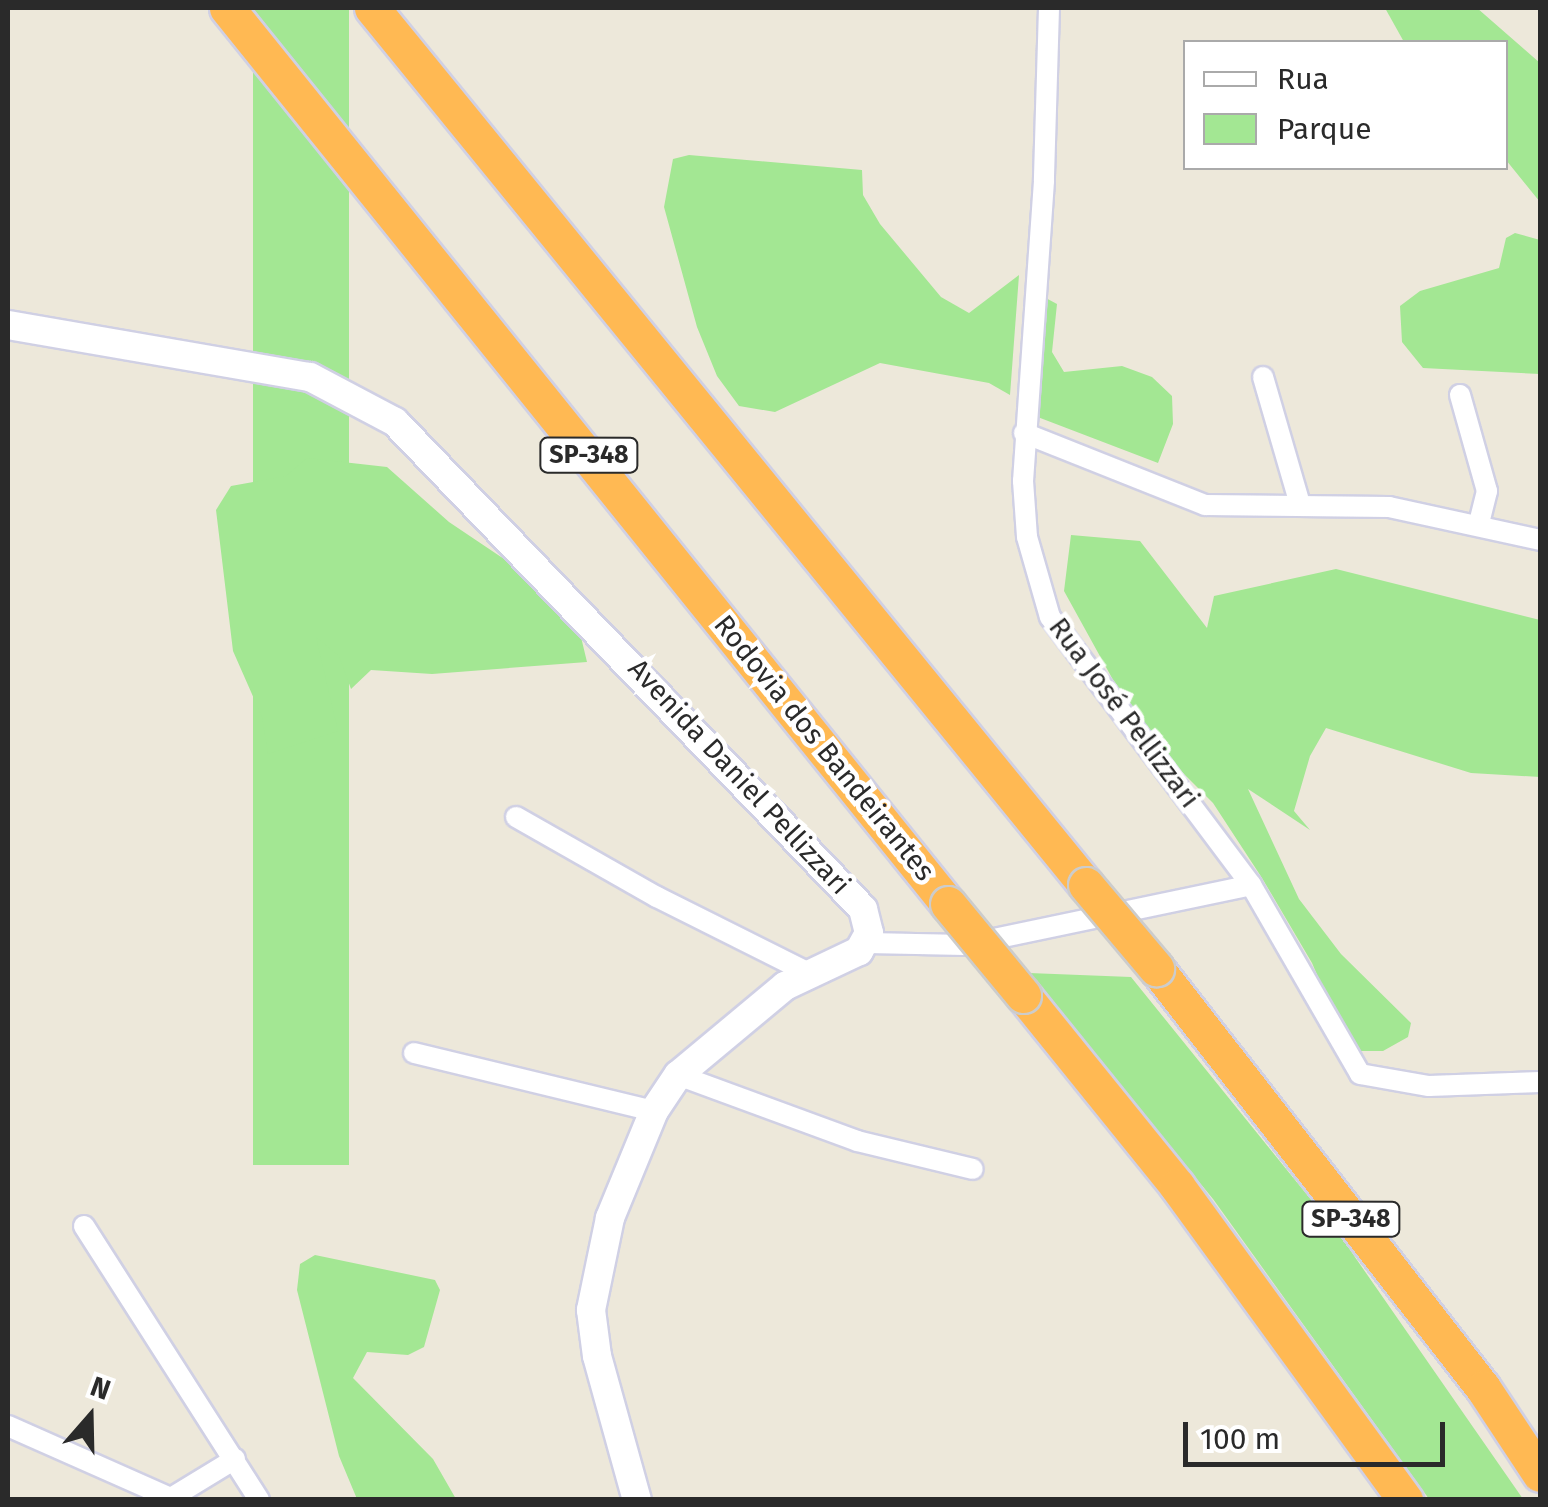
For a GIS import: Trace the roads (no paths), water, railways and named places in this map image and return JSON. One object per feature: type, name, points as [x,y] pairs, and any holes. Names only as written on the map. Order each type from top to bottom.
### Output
[{"type":"highway","name":"Rodovia dos Bandeirantes","points":[[228,8],[1177,1186],[1405,1500]]},
{"type":"highway","name":"SP-348","points":[[372,8],[1156,968],[1482,1388],[1540,1474]]},
{"type":"street","name":"Rua José Pellizzari","points":[[1049,8],[1044,181],[1024,432],[1027,537],[1050,617],[1251,885],[1360,1074],[1429,1086],[1540,1082]]},
{"type":"street","name":"Avenida Daniel Pellizzari","points":[[8,324],[56,338],[310,377],[395,422],[830,872],[863,910],[870,924],[867,942]]},
{"type":"street","points":[[1264,377],[1300,504]]},
{"type":"street","points":[[1460,395],[1487,490],[1479,523]]},
{"type":"street","points":[[1024,432],[1205,505],[1389,507],[1479,523],[1540,540]]},
{"type":"street","points":[[516,817],[657,898],[812,974]]},
{"type":"street","points":[[637,1500],[597,1356],[591,1310],[610,1218],[654,1111],[678,1075],[755,1008],[867,942],[966,945],[1251,885]]},
{"type":"street","points":[[414,1053],[654,1111]]},
{"type":"street","points":[[678,1075],[857,1141],[973,1169]]},
{"type":"street","points":[[84,1226],[260,1500]]},
{"type":"street","points":[[8,1426],[173,1498],[235,1459]]}]
